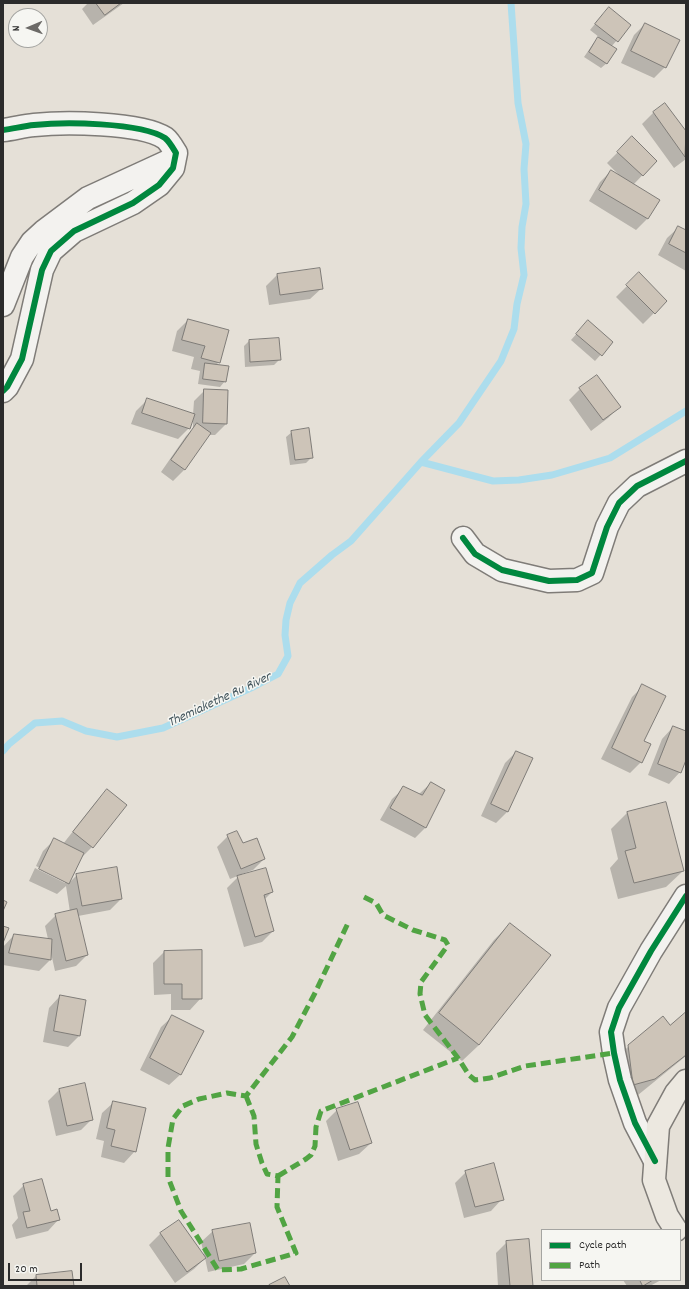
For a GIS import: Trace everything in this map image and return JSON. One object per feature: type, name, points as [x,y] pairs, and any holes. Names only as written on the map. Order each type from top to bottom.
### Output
[{"type":"main road","points":[[675,1229],[667,1216],[654,1180],[655,1161],[658,1126],[676,1093],[686,1081]]},
{"type":"street","points":[[3,130],[34,125],[74,124],[119,126],[147,130],[166,138],[176,153],[174,168],[159,185],[133,203],[74,231],[51,251],[42,270],[22,359],[7,387],[3,391]]},
{"type":"street","points":[[3,305],[22,257],[32,242],[44,231],[88,198],[175,158]]},
{"type":"street","points":[[462,538],[474,554],[502,570],[549,581],[577,580],[592,573],[607,527],[619,503],[637,486],[686,461]]},
{"type":"street","points":[[655,1161],[635,1123],[620,1080],[611,1032],[619,1008],[651,951],[686,896]]},
{"type":"building","points":[[96,3],[121,3],[105,15]]},
{"type":"building","points":[[609,7],[631,25],[618,42],[595,24]]},
{"type":"building","points":[[645,23],[680,40],[666,68],[631,51]]},
{"type":"building","points":[[598,37],[617,49],[607,64],[589,52]]},
{"type":"building","points":[[665,103],[686,131],[685,157],[653,112]]},
{"type":"building","points":[[632,136],[657,161],[643,176],[617,152]]},
{"type":"building","points":[[611,170],[660,200],[648,219],[599,190]]},
{"type":"building","points":[[678,226],[686,230],[686,253],[669,244]]},
{"type":"building","points":[[320,268],[323,289],[280,295],[277,274]]},
{"type":"building","points":[[639,272],[667,301],[655,314],[626,285]]},
{"type":"building","points":[[188,319],[229,330],[220,363],[201,358],[205,346],[182,340]]},
{"type":"building","points":[[588,320],[613,342],[602,356],[576,334]]},
{"type":"building","points":[[279,338],[281,360],[250,362],[249,340]]},
{"type":"building","points":[[205,363],[229,366],[226,382],[203,379]]},
{"type":"building","points":[[597,375],[621,407],[603,420],[579,388]]},
{"type":"building","points":[[204,389],[228,390],[227,424],[203,423]]},
{"type":"building","points":[[147,398],[195,414],[190,429],[142,413]]},
{"type":"building","points":[[197,423],[211,433],[185,470],[171,460]]},
{"type":"building","points":[[309,428],[313,458],[295,460],[291,431]]},
{"type":"building","points":[[642,684],[666,696],[644,741],[651,744],[642,763],[612,748]]},
{"type":"building","points":[[673,726],[686,731],[686,760],[681,773],[658,764]]},
{"type":"building","points":[[516,751],[533,758],[508,812],[491,804]]},
{"type":"building","points":[[431,782],[445,790],[426,828],[390,808],[403,786],[422,795]]},
{"type":"building","points":[[107,789],[127,805],[93,848],[73,832]]},
{"type":"building","points":[[666,802],[684,871],[634,883],[625,851],[636,848],[627,812]]},
{"type":"building","points":[[237,831],[243,843],[257,838],[265,859],[241,869],[227,835]]},
{"type":"building","points":[[54,838],[84,853],[69,884],[39,869]]},
{"type":"building","points":[[117,867],[122,899],[82,906],[76,874]]},
{"type":"building","points":[[266,868],[273,892],[264,895],[274,931],[255,937],[237,876]]},
{"type":"building","points":[[3,900],[7,902],[3,911]]},
{"type":"building","points":[[77,909],[88,955],[66,961],[55,914]]},
{"type":"building","points":[[510,923],[551,955],[479,1045],[439,1013]]},
{"type":"building","points":[[3,926],[9,928],[3,943]]},
{"type":"building","points":[[14,934],[52,939],[51,960],[9,953]]},
{"type":"building","points":[[202,950],[202,999],[182,999],[182,984],[164,984],[164,951]]},
{"type":"building","points":[[60,995],[86,1000],[80,1036],[54,1031]]},
{"type":"building","points":[[686,1012],[686,1055],[655,1079],[633,1085],[628,1045],[663,1016],[670,1025]]},
{"type":"building","points":[[172,1015],[204,1031],[181,1075],[150,1058]]},
{"type":"building","points":[[85,1083],[93,1120],[67,1126],[59,1089]]},
{"type":"building","points":[[113,1101],[146,1108],[136,1152],[111,1146],[115,1130],[107,1128]]},
{"type":"building","points":[[358,1102],[372,1143],[350,1150],[336,1109]]},
{"type":"building","points":[[494,1163],[504,1200],[475,1207],[465,1171]]},
{"type":"building","points":[[42,1179],[51,1211],[57,1209],[60,1220],[27,1228],[23,1212],[30,1211],[23,1184]]},
{"type":"building","points":[[179,1220],[206,1258],[187,1272],[160,1233]]},
{"type":"building","points":[[250,1223],[256,1253],[219,1261],[212,1230]]},
{"type":"building","points":[[529,1239],[533,1286],[510,1286],[506,1241]]},
{"type":"building","points":[[72,1271],[74,1286],[37,1286],[36,1275]]},
{"type":"building","points":[[285,1277],[290,1286],[269,1286],[269,1285]]},
{"type":"building","points":[[640,1281],[651,1281],[643,1286]]},
{"type":"waterway","name":"Themiakethe Ru River","points":[[3,751],[9,744],[35,723],[62,721],[86,731],[117,737],[163,728],[278,674],[288,656],[285,635],[286,620],[290,603],[300,583],[332,555],[351,541],[421,462],[459,423],[501,361],[514,329],[517,304],[524,275],[521,248],[522,227],[526,204],[524,169],[526,144],[518,103],[511,3]]},
{"type":"waterway","points":[[421,462],[493,481],[519,480],[552,475],[610,458],[686,411]]},
{"type":"marked path","points":[[364,897],[376,903],[383,915],[413,930],[445,940],[448,945],[421,982],[420,994],[425,1015],[469,1075],[475,1080],[490,1078],[525,1066],[614,1053]]},
{"type":"marked path","points":[[246,1096],[254,1116],[256,1144],[262,1163],[267,1174],[278,1176],[277,1207],[296,1253],[241,1269],[218,1270],[181,1211],[168,1177],[168,1148],[173,1119],[183,1106],[199,1099],[227,1093],[246,1096],[292,1037],[315,993],[349,921]]},
{"type":"marked path","points":[[278,1176],[311,1155],[315,1146],[316,1127],[321,1111],[458,1058]]},
{"type":"cycle path","points":[[3,130],[30,125],[47,124],[101,124],[120,126],[138,129],[165,138],[176,153],[173,168],[159,185],[133,203],[74,231],[51,251],[42,270],[22,359],[7,387],[3,391]]},
{"type":"cycle path","points":[[463,538],[475,554],[502,570],[549,581],[577,580],[592,573],[607,527],[619,503],[637,486],[686,461]]},
{"type":"cycle path","points":[[655,1161],[635,1123],[620,1080],[611,1032],[619,1008],[651,951],[686,896]]}]
